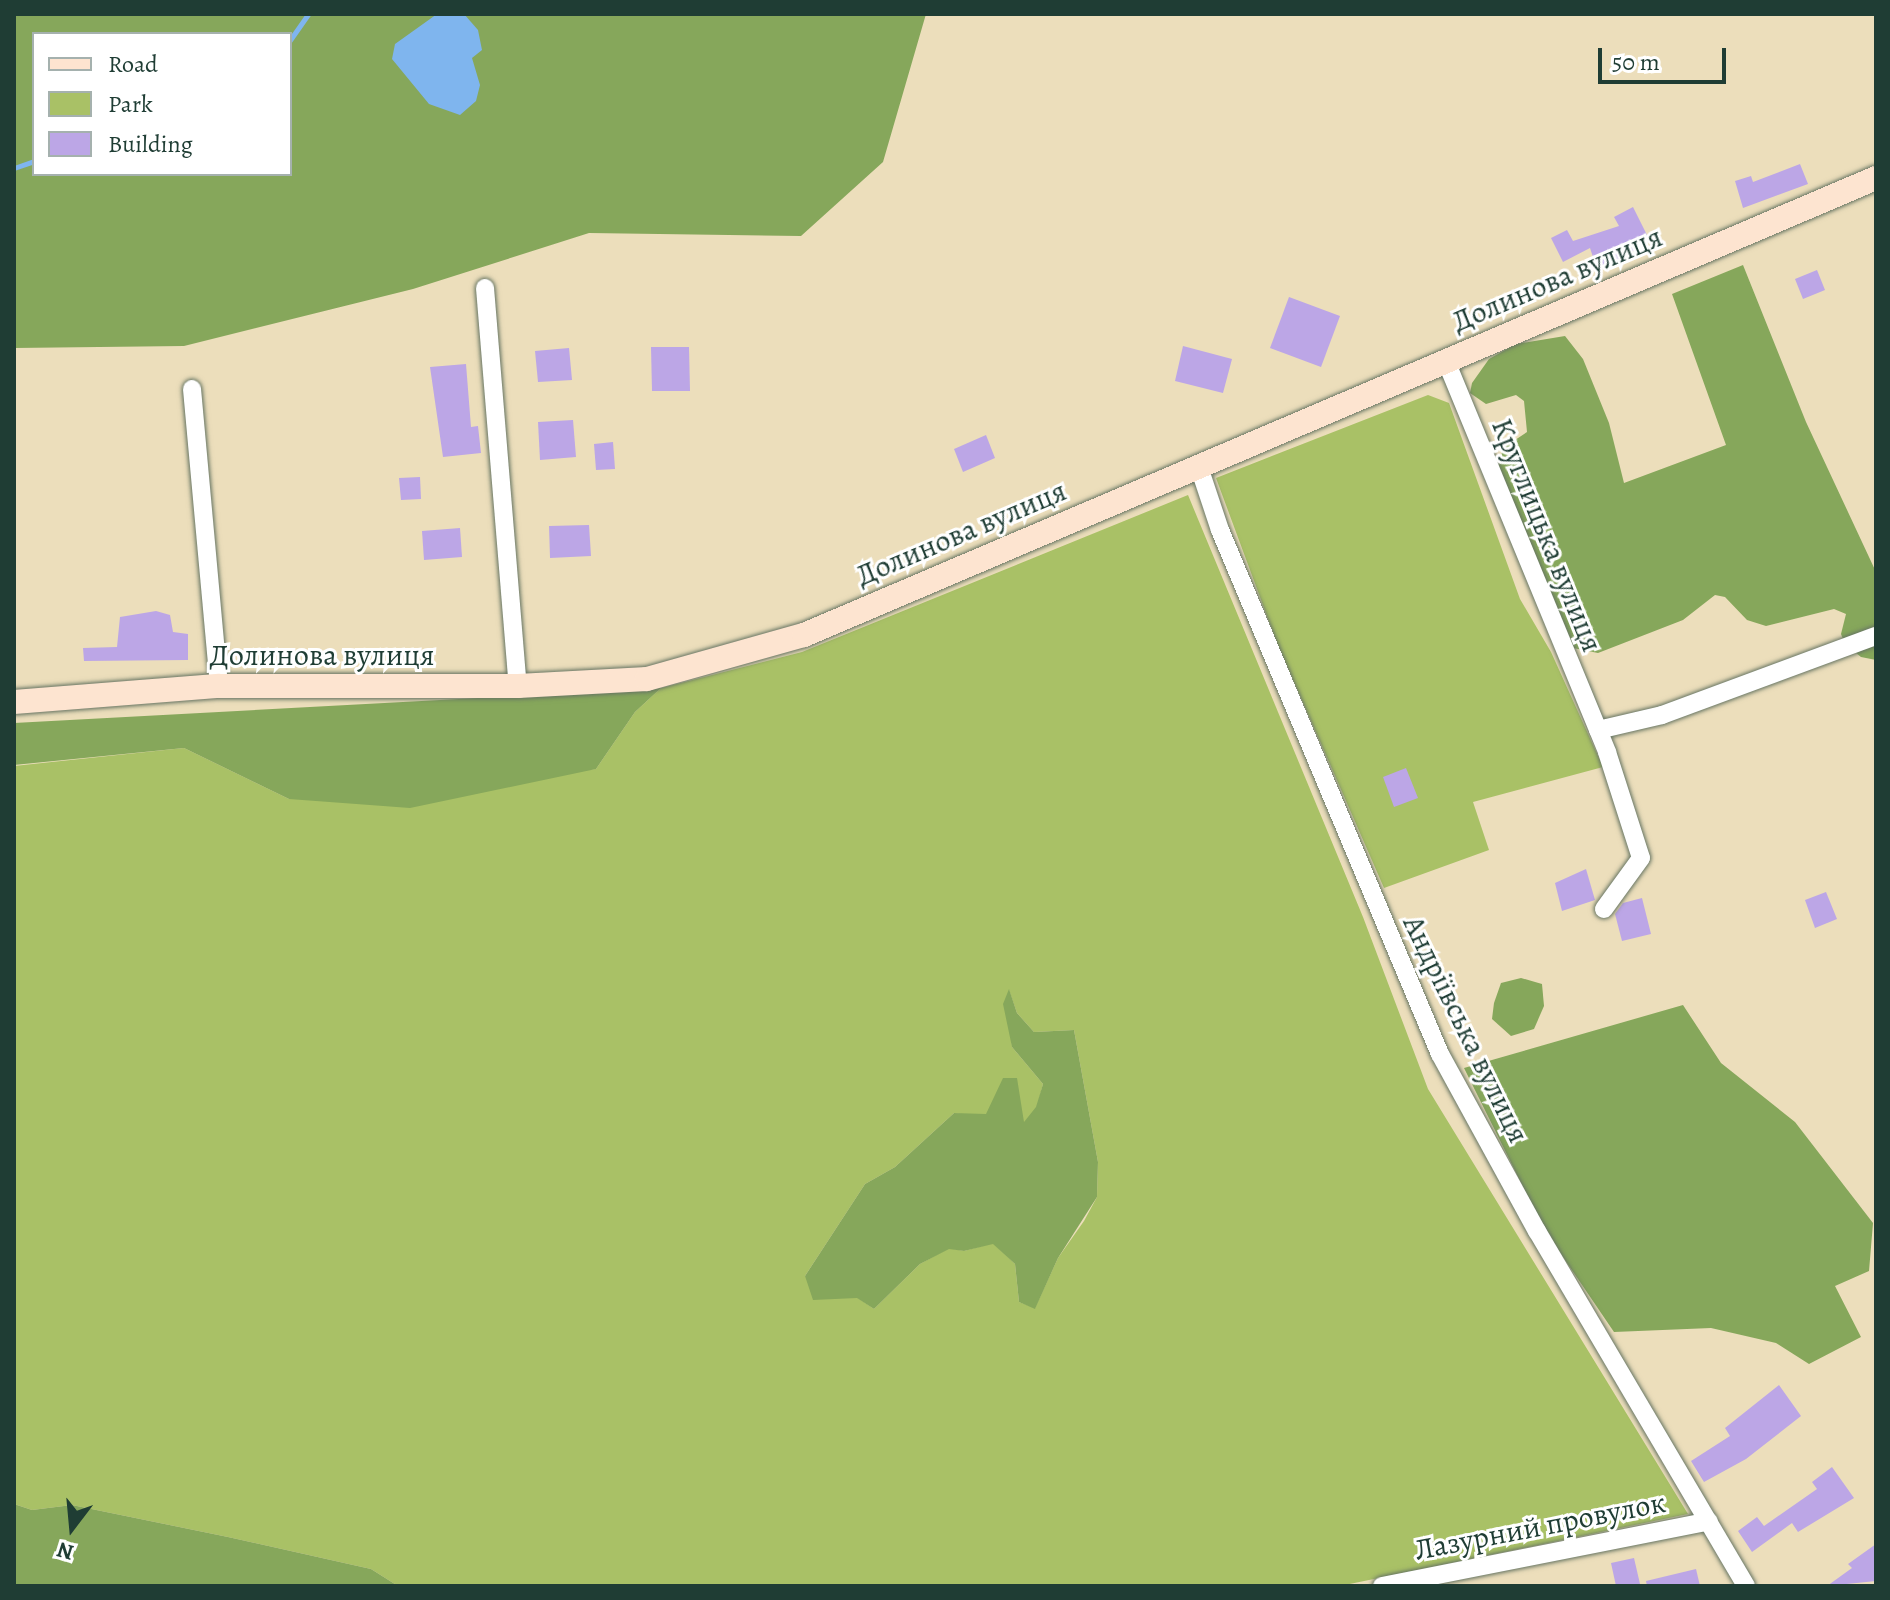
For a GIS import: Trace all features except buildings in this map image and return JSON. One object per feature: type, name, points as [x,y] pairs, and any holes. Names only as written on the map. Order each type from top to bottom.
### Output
[{"type":"street","name":"Долинова вулиця","points":[[14,702],[219,686],[518,686],[647,679],[804,635],[1876,178]]},
{"type":"street","points":[[485,288],[518,686]]},
{"type":"street","name":"Круглицька вулиця","points":[[1446,361],[1598,730],[1641,858],[1604,909]]},
{"type":"street","points":[[192,389],[219,686]]},
{"type":"street","name":"Андріївська вулиця","points":[[1199,467],[1220,530],[1440,1054],[1537,1231],[1746,1586]]},
{"type":"street","points":[[1598,730],[1676,710],[1876,636]]},
{"type":"street","name":"Лазурний провулок","points":[[1382,1586],[1709,1521]]},
{"type":"green space","points":[[14,14],[926,14],[883,162],[801,236],[589,233],[413,289],[184,346],[14,348]]},
{"type":"green space","points":[[1743,265],[1806,422],[1876,572],[1876,660],[1861,657],[1845,644],[1841,634],[1846,614],[1834,609],[1766,626],[1747,620],[1725,597],[1715,595],[1683,620],[1598,653],[1568,647],[1498,468],[1503,448],[1527,432],[1524,401],[1516,395],[1486,404],[1470,393],[1472,383],[1489,359],[1516,344],[1565,336],[1583,359],[1609,423],[1624,483],[1726,445],[1672,294]]},
{"type":"green space","points":[[1428,395],[1449,403],[1520,599],[1551,652],[1603,767],[1473,802],[1489,850],[1384,888],[1277,643],[1216,478]]},
{"type":"green space","points":[[1188,495],[1363,917],[1428,1089],[1688,1514],[1340,1586],[398,1586],[371,1569],[228,1537],[72,1505],[32,1510],[14,1504],[14,766],[184,748],[289,799],[596,769],[635,712],[661,688],[802,652]],"holes":[[[1009,990],[1017,1013],[1034,1032],[1074,1030],[1098,1162],[1097,1197],[1058,1258],[1035,1308],[1019,1302],[1015,1264],[993,1243],[964,1251],[949,1248],[920,1264],[874,1309],[858,1298],[838,1298],[805,1276],[865,1184],[895,1167],[954,1113],[1024,1123],[1037,1107],[1043,1084],[1012,1047]]]},
{"type":"green space","points":[[661,688],[635,712],[596,769],[410,808],[289,799],[184,748],[14,765],[14,723]]},
{"type":"green space","points":[[1521,978],[1542,984],[1544,1006],[1534,1029],[1511,1036],[1492,1019],[1494,1003],[1501,983]]},
{"type":"green space","points":[[1009,989],[1017,1013],[1034,1032],[1074,1030],[1098,1162],[1097,1197],[1058,1258],[1035,1309],[1019,1302],[1015,1264],[993,1244],[964,1251],[949,1249],[920,1264],[874,1309],[857,1298],[813,1300],[805,1276],[865,1184],[895,1167],[954,1113],[986,1114],[1003,1078],[1017,1078],[1024,1122],[1036,1107],[1043,1084],[1012,1047],[1003,1004]]},
{"type":"green space","points":[[1683,1005],[1721,1063],[1795,1122],[1873,1223],[1869,1271],[1835,1286],[1861,1337],[1809,1364],[1776,1343],[1711,1328],[1614,1332],[1544,1229],[1464,1068]]},
{"type":"green space","points":[[14,1504],[32,1510],[72,1505],[228,1537],[371,1569],[398,1586],[14,1586]]},
{"type":"water","points":[[437,14],[464,14],[478,30],[482,50],[472,58],[480,85],[476,101],[460,115],[429,104],[392,59],[395,44]]},
{"type":"waterway","points":[[292,37],[308,14]]},
{"type":"waterway","points":[[14,168],[32,162]]}]
